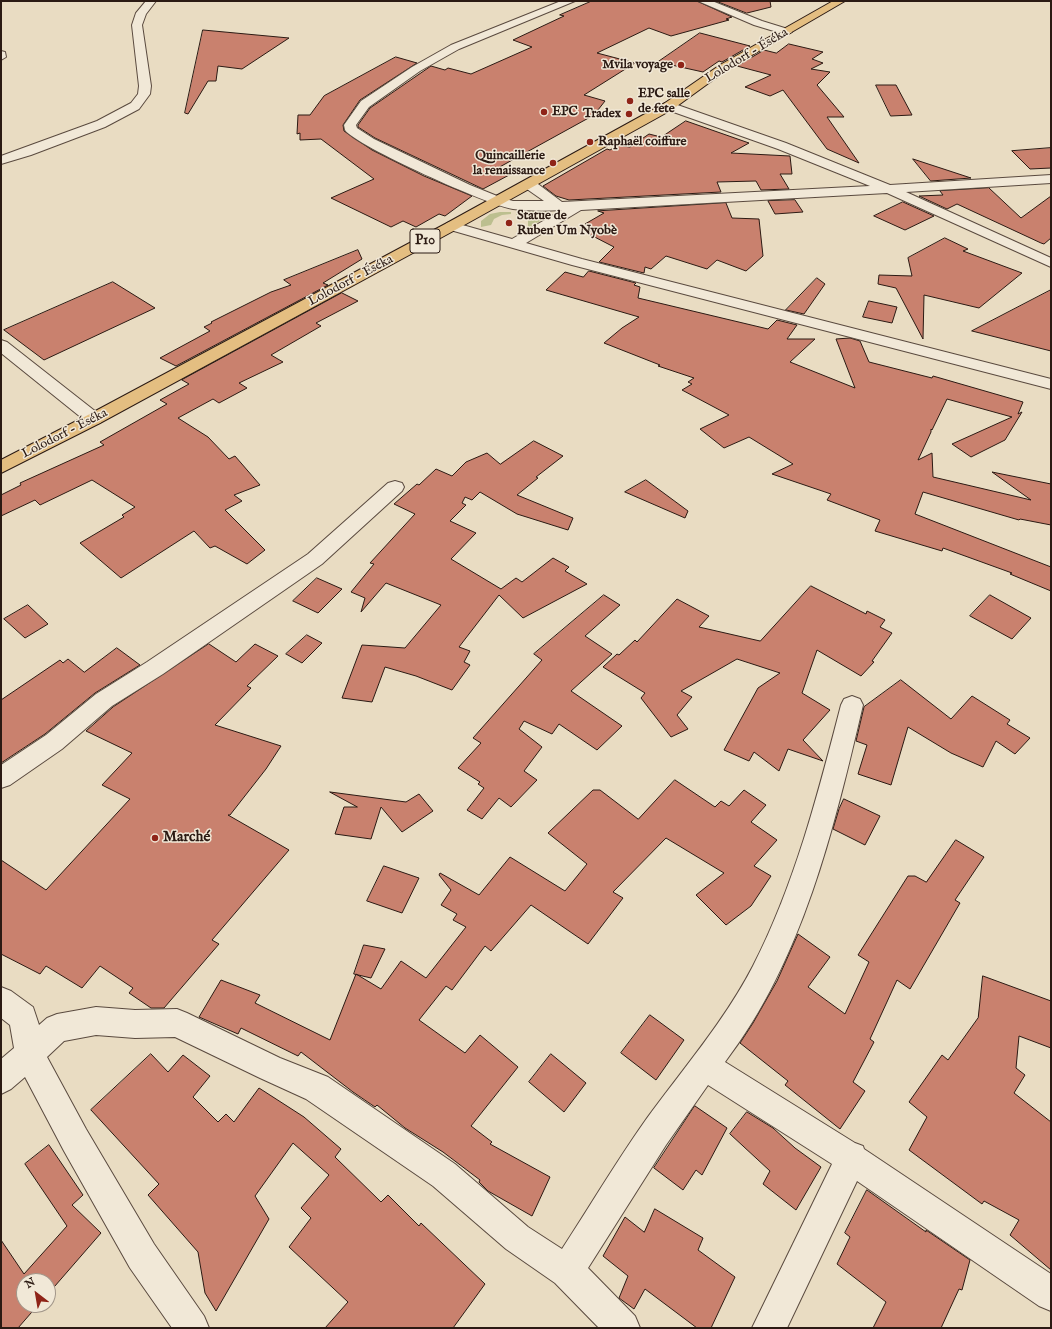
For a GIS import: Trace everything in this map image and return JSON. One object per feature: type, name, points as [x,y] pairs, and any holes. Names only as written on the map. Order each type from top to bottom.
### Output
[{"type":"main road","name":"Lolodorf - Éséka","points":[[1,467],[94,419],[529,184],[669,106],[724,67],[840,1]]},
{"type":"street","points":[[1,160],[27,152],[101,124],[135,106],[144,94],[145,86],[137,25],[141,13],[151,1]]},
{"type":"street","points":[[570,1],[455,48],[416,69],[365,104],[350,125],[351,130],[358,136],[497,201],[513,205],[578,206],[715,200],[887,188],[1051,179]]},
{"type":"street","points":[[703,1],[758,23],[787,32]]},
{"type":"street","points":[[669,106],[782,146],[887,188],[1051,263]]},
{"type":"street","points":[[529,184],[559,206]]},
{"type":"street","points":[[513,244],[578,206]]},
{"type":"street","points":[[452,226],[513,244],[815,324],[1051,384]]},
{"type":"street","points":[[1,345],[94,419]]},
{"type":"street","points":[[1,778],[54,742],[104,700],[175,655],[315,559],[395,487]]},
{"type":"street","points":[[567,1271],[654,1134],[742,1014],[769,963],[815,844],[830,794],[852,705]]},
{"type":"street","points":[[1,1001],[23,1017],[29,1054],[75,1140],[142,1256],[192,1328]]},
{"type":"street","points":[[1,1079],[57,1028],[96,1021],[135,1024],[177,1023],[270,1068],[317,1088],[444,1175],[517,1238],[567,1271],[623,1328]]},
{"type":"street","points":[[704,1066],[852,1157],[1051,1294]]},
{"type":"street","points":[[769,1328],[832,1202],[852,1157]]},
{"type":"green space","points":[[511,212],[511,214],[502,215],[494,219],[491,225],[481,227],[481,221],[490,214]]},
{"type":"green space","points":[[518,212],[548,212],[549,216],[528,228],[528,220],[516,215]]},
{"type":"building","points":[[592,1],[697,1],[732,17],[726,19],[729,20],[671,36],[649,28],[597,53],[635,63],[584,95],[605,101],[594,115],[496,169],[511,174],[483,189],[375,138],[358,127],[370,108],[431,66],[445,70],[448,68],[471,74],[532,47],[513,40],[564,16],[560,15]]},
{"type":"building","points":[[716,1],[770,1],[771,7],[747,13]]},
{"type":"building","points":[[203,30],[289,38],[242,69],[218,66],[216,81],[208,81],[188,114],[185,113]]},
{"type":"building","points":[[700,33],[750,46],[722,62],[719,61],[703,72],[658,62]]},
{"type":"building","points":[[789,44],[823,52],[812,59],[823,63],[811,69],[830,72],[817,85],[844,117],[827,117],[859,163],[827,149],[783,90],[770,96],[745,87],[771,75],[737,66],[764,50],[776,53]]},
{"type":"building","points":[[396,57],[417,63],[360,100],[343,125],[344,131],[372,150],[424,176],[472,196],[445,216],[439,214],[416,227],[403,221],[391,227],[331,198],[374,179],[321,139],[300,140],[300,133],[297,134],[298,115],[310,115],[324,96]]},
{"type":"building","points":[[876,85],[896,85],[912,115],[891,116]]},
{"type":"building","points":[[686,121],[749,143],[731,153],[790,156],[792,174],[780,174],[789,189],[761,190],[756,181],[717,182],[721,192],[569,200],[556,196],[543,186],[607,149],[610,150],[622,143],[623,146],[630,147],[649,134],[661,137]]},
{"type":"building","points":[[1051,148],[1051,168],[1030,169],[1012,151]]},
{"type":"building","points":[[913,159],[971,178],[931,181]]},
{"type":"building","points":[[989,188],[1021,218],[1051,196],[1051,238],[1044,244],[957,204],[947,209],[919,196],[943,195],[940,191]]},
{"type":"building","points":[[795,200],[803,212],[775,214],[768,201]]},
{"type":"building","points":[[903,202],[934,216],[905,230],[874,216]]},
{"type":"building","points":[[726,203],[732,218],[759,219],[763,256],[746,271],[717,260],[707,269],[666,256],[651,269],[645,267],[644,273],[599,262],[614,247],[583,231],[592,227],[585,224],[604,213],[598,211]]},
{"type":"building","points":[[945,238],[968,249],[963,251],[1022,273],[979,308],[924,295],[923,339],[896,288],[878,284],[879,275],[912,276],[908,258]]},
{"type":"building","points":[[358,250],[362,259],[323,283],[328,285],[176,366],[160,358],[210,331],[204,327],[212,323],[211,322],[271,292],[291,285],[284,280]]},
{"type":"building","points":[[589,271],[636,283],[634,285],[640,287],[638,298],[768,329],[777,320],[797,325],[787,339],[815,339],[790,362],[855,388],[836,339],[850,338],[860,341],[869,362],[932,378],[933,376],[1023,402],[1018,414],[1022,412],[1005,440],[971,457],[952,444],[1012,417],[947,399],[932,430],[931,429],[918,460],[932,453],[933,477],[1031,500],[992,472],[1051,484],[1051,525],[1019,520],[923,492],[915,514],[1051,567],[1051,591],[1010,574],[1012,573],[943,548],[942,551],[875,531],[880,520],[827,500],[831,494],[772,474],[793,464],[749,437],[724,448],[700,429],[729,415],[682,390],[692,384],[688,382],[694,378],[658,366],[660,365],[604,343],[622,328],[639,317],[546,290],[565,272],[583,277]]},
{"type":"building","points":[[817,278],[825,284],[804,314],[786,310]]},
{"type":"building","points":[[113,282],[155,308],[44,360],[4,330]]},
{"type":"building","points":[[1051,290],[1051,351],[972,331]]},
{"type":"building","points":[[342,293],[358,301],[316,323],[321,326],[271,355],[283,362],[239,383],[247,388],[219,403],[213,399],[178,418],[208,437],[229,459],[235,456],[260,485],[234,495],[242,501],[225,510],[265,550],[247,564],[215,546],[210,548],[194,531],[121,578],[80,543],[124,517],[122,515],[135,507],[92,480],[40,505],[35,500],[1,516],[1,495],[21,485],[20,483],[104,445],[100,442],[167,404],[160,400],[189,384],[182,380]]},
{"type":"building","points":[[869,301],[897,307],[892,323],[863,317]]},
{"type":"building","points":[[534,441],[563,456],[536,477],[538,478],[517,495],[573,518],[568,530],[517,514],[480,492],[472,500],[465,497],[462,503],[466,505],[450,521],[476,533],[451,559],[501,589],[516,578],[522,582],[553,558],[569,567],[565,571],[587,584],[523,618],[499,595],[459,647],[470,651],[464,662],[470,665],[452,690],[416,676],[385,667],[372,702],[342,698],[362,645],[405,648],[441,605],[386,583],[361,612],[365,598],[351,592],[374,564],[370,563],[415,514],[394,504],[417,484],[419,485],[436,469],[452,476],[466,462],[487,453],[500,464]]},
{"type":"building","points":[[646,480],[688,511],[685,518],[625,492]]},
{"type":"building","points":[[317,578],[342,589],[318,613],[293,601]]},
{"type":"building","points":[[811,586],[866,614],[867,611],[885,620],[880,627],[892,633],[872,661],[874,662],[861,676],[817,650],[802,693],[830,710],[803,740],[823,761],[788,749],[779,771],[754,752],[749,761],[724,750],[758,688],[780,673],[737,659],[681,691],[692,697],[677,715],[688,729],[671,737],[641,698],[645,693],[603,667],[635,640],[637,642],[677,599],[709,616],[699,627],[760,641]]},
{"type":"building","points":[[604,595],[620,605],[585,636],[612,654],[571,691],[622,726],[597,750],[559,724],[552,734],[524,721],[519,729],[542,747],[524,771],[537,780],[511,807],[499,798],[482,819],[467,810],[484,788],[478,784],[480,782],[458,768],[481,743],[473,738],[542,660],[534,654]]},
{"type":"building","points":[[990,595],[1031,618],[1012,639],[970,616]]},
{"type":"building","points":[[28,605],[48,624],[25,638],[4,619]]},
{"type":"building","points":[[307,635],[322,643],[302,663],[286,654]]},
{"type":"building","points":[[209,644],[236,662],[255,644],[278,656],[247,686],[251,688],[215,725],[281,746],[266,769],[230,815],[228,815],[289,850],[212,940],[219,944],[164,1008],[151,1008],[129,993],[133,988],[100,966],[82,988],[46,966],[40,974],[1,954],[1,860],[46,890],[130,799],[102,785],[132,753],[86,731],[113,707]]},
{"type":"building","points":[[117,648],[140,665],[95,693],[45,734],[1,763],[1,700],[60,660],[63,663],[68,659],[84,672]]},
{"type":"building","points":[[901,680],[951,719],[972,696],[1010,720],[1007,724],[1030,738],[1015,754],[996,741],[983,767],[951,753],[908,727],[891,785],[858,774],[867,745],[856,741],[864,707]]},
{"type":"building","points":[[675,780],[715,807],[721,801],[729,806],[744,790],[766,805],[751,822],[777,840],[754,866],[771,876],[751,906],[726,925],[696,895],[724,873],[666,838],[613,892],[623,898],[588,944],[531,905],[491,951],[485,946],[452,990],[446,986],[419,1020],[465,1053],[480,1035],[518,1067],[471,1126],[492,1142],[490,1144],[550,1177],[532,1216],[488,1191],[479,1182],[480,1180],[443,1152],[405,1128],[377,1105],[375,1107],[353,1092],[301,1052],[298,1056],[241,1028],[238,1034],[199,1017],[221,980],[260,995],[255,1003],[330,1040],[356,974],[381,989],[401,961],[426,978],[466,927],[453,920],[457,914],[441,905],[451,890],[439,875],[440,873],[479,895],[510,857],[565,891],[587,864],[548,833],[593,790],[600,790],[638,819]]},
{"type":"building","points":[[330,792],[406,802],[419,794],[433,811],[402,832],[381,807],[371,839],[335,834],[344,807],[357,807]]},
{"type":"building","points":[[844,799],[880,816],[865,845],[833,829],[839,809]]},
{"type":"building","points":[[956,840],[984,857],[955,900],[960,903],[910,989],[897,980],[870,1039],[874,1042],[853,1082],[865,1091],[840,1129],[785,1085],[788,1081],[740,1043],[777,981],[798,934],[830,957],[808,987],[845,1014],[869,962],[858,955],[908,876],[915,876],[926,882]]},
{"type":"building","points":[[384,866],[419,878],[402,913],[367,901]]},
{"type":"building","points":[[364,945],[385,949],[371,978],[354,974]]},
{"type":"building","points":[[983,976],[1051,1001],[1051,1048],[1019,1036],[1016,1068],[1025,1075],[1014,1093],[1051,1122],[1051,1270],[1010,1235],[1019,1220],[984,1201],[982,1204],[909,1150],[927,1117],[909,1102],[942,1055],[948,1060],[978,1018]]},
{"type":"building","points":[[650,1015],[684,1040],[656,1080],[621,1053]]},
{"type":"building","points":[[151,1054],[168,1072],[183,1055],[210,1076],[193,1097],[218,1122],[226,1114],[234,1122],[259,1088],[304,1117],[341,1149],[335,1157],[381,1202],[388,1195],[419,1226],[421,1223],[485,1284],[453,1328],[325,1328],[348,1302],[289,1247],[311,1218],[301,1208],[329,1175],[293,1143],[255,1196],[269,1219],[216,1311],[205,1293],[198,1252],[148,1195],[159,1184],[91,1110]]},
{"type":"building","points":[[551,1054],[586,1083],[564,1112],[529,1082]]},
{"type":"building","points":[[695,1106],[727,1128],[702,1175],[696,1170],[683,1190],[654,1168]]},
{"type":"building","points":[[747,1112],[773,1128],[795,1148],[821,1167],[796,1210],[763,1184],[770,1171],[730,1134]]},
{"type":"building","points":[[49,1145],[83,1195],[72,1205],[101,1233],[56,1285],[56,1273],[25,1273],[67,1226],[25,1164]]},
{"type":"building","points":[[867,1190],[926,1232],[926,1230],[970,1260],[962,1290],[959,1289],[941,1328],[873,1328],[886,1302],[837,1264],[850,1237],[845,1233]]},
{"type":"building","points":[[655,1209],[703,1238],[698,1250],[735,1277],[711,1328],[697,1328],[645,1289],[634,1309],[619,1298],[628,1276],[603,1256],[625,1217],[644,1232]]},
{"type":"building","points":[[1,1240],[23,1273],[16,1273],[16,1313],[31,1313],[18,1328],[1,1328]]},
{"type":"place","name":"Mvila voyage","points":[[681,65]]},
{"type":"place","name":"EPC salle de fete","points":[[630,101]]},
{"type":"place","name":"EPC","points":[[544,112]]},
{"type":"place","name":"Tradex","points":[[629,114]]},
{"type":"place","name":"Raphaël coiffure","points":[[590,142]]},
{"type":"place","name":"Quincaillerie la renaissance","points":[[553,163]]},
{"type":"place","name":"Statue de Ruben Um Nyobè","points":[[509,223]]},
{"type":"place","name":"Marché","points":[[155,838]]}]
